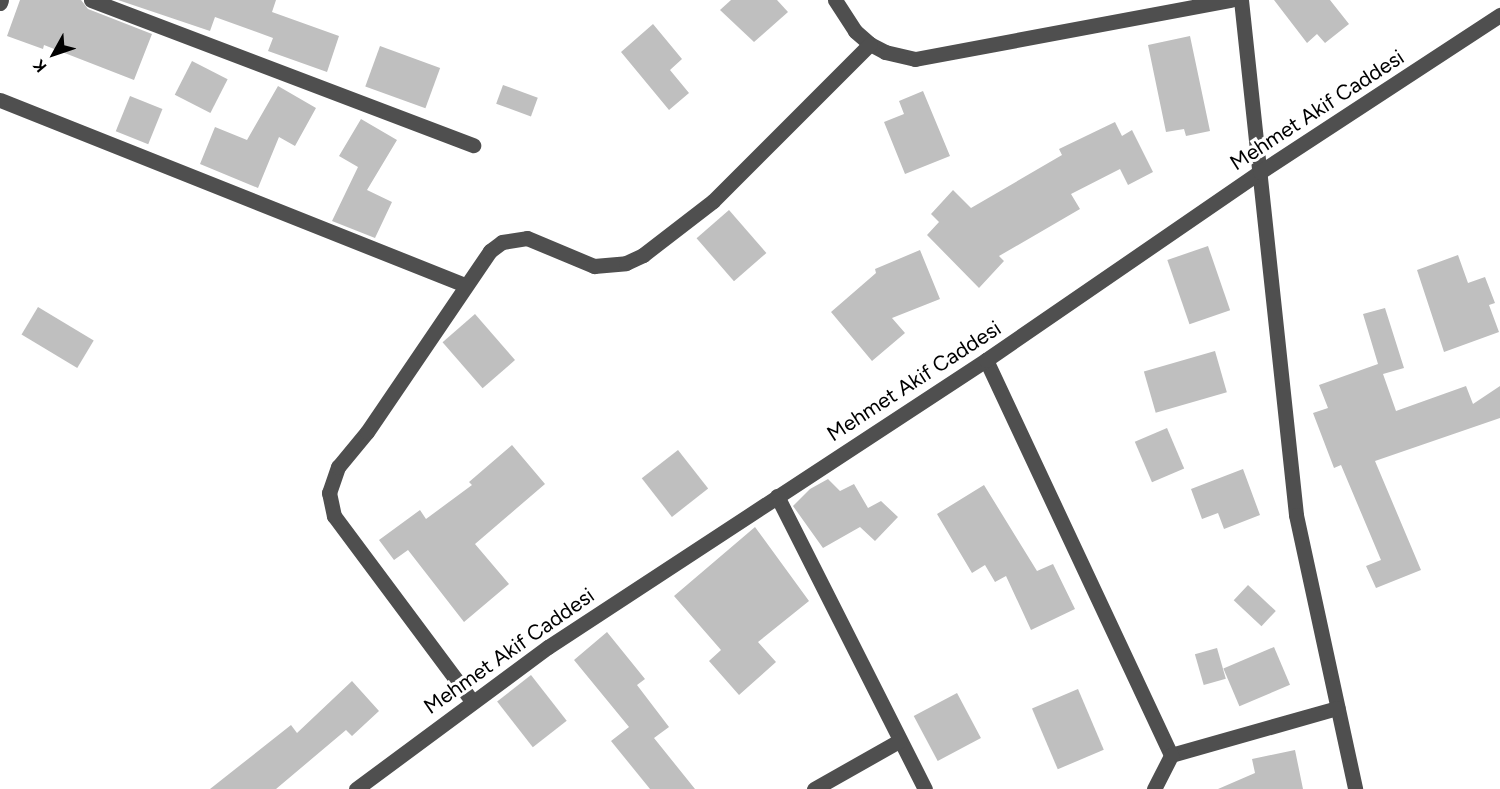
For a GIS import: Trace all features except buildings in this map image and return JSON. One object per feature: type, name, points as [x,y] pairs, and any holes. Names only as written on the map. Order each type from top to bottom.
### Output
[{"type":"street","points":[[91,0],[473,145]]},
{"type":"street","points":[[835,0],[855,31],[870,44],[885,52],[915,59],[1231,0]]},
{"type":"street","points":[[1241,0],[1296,515],[1355,789]]},
{"type":"street","name":"Mehmet Akif Caddesi","points":[[356,789],[548,647],[986,360],[1260,172],[1500,15]]},
{"type":"street","points":[[472,701],[334,516],[329,493],[338,467],[367,432],[490,251],[514,238],[541,240],[579,263],[594,266],[626,263],[643,255],[713,201],[870,44]]},
{"type":"street","points":[[0,100],[465,285]]},
{"type":"street","points":[[986,360],[1171,755]]},
{"type":"street","points":[[777,496],[925,789]]},
{"type":"street","points":[[1154,789],[1171,755],[1337,708]]},
{"type":"street","points":[[814,789],[899,741]]}]
